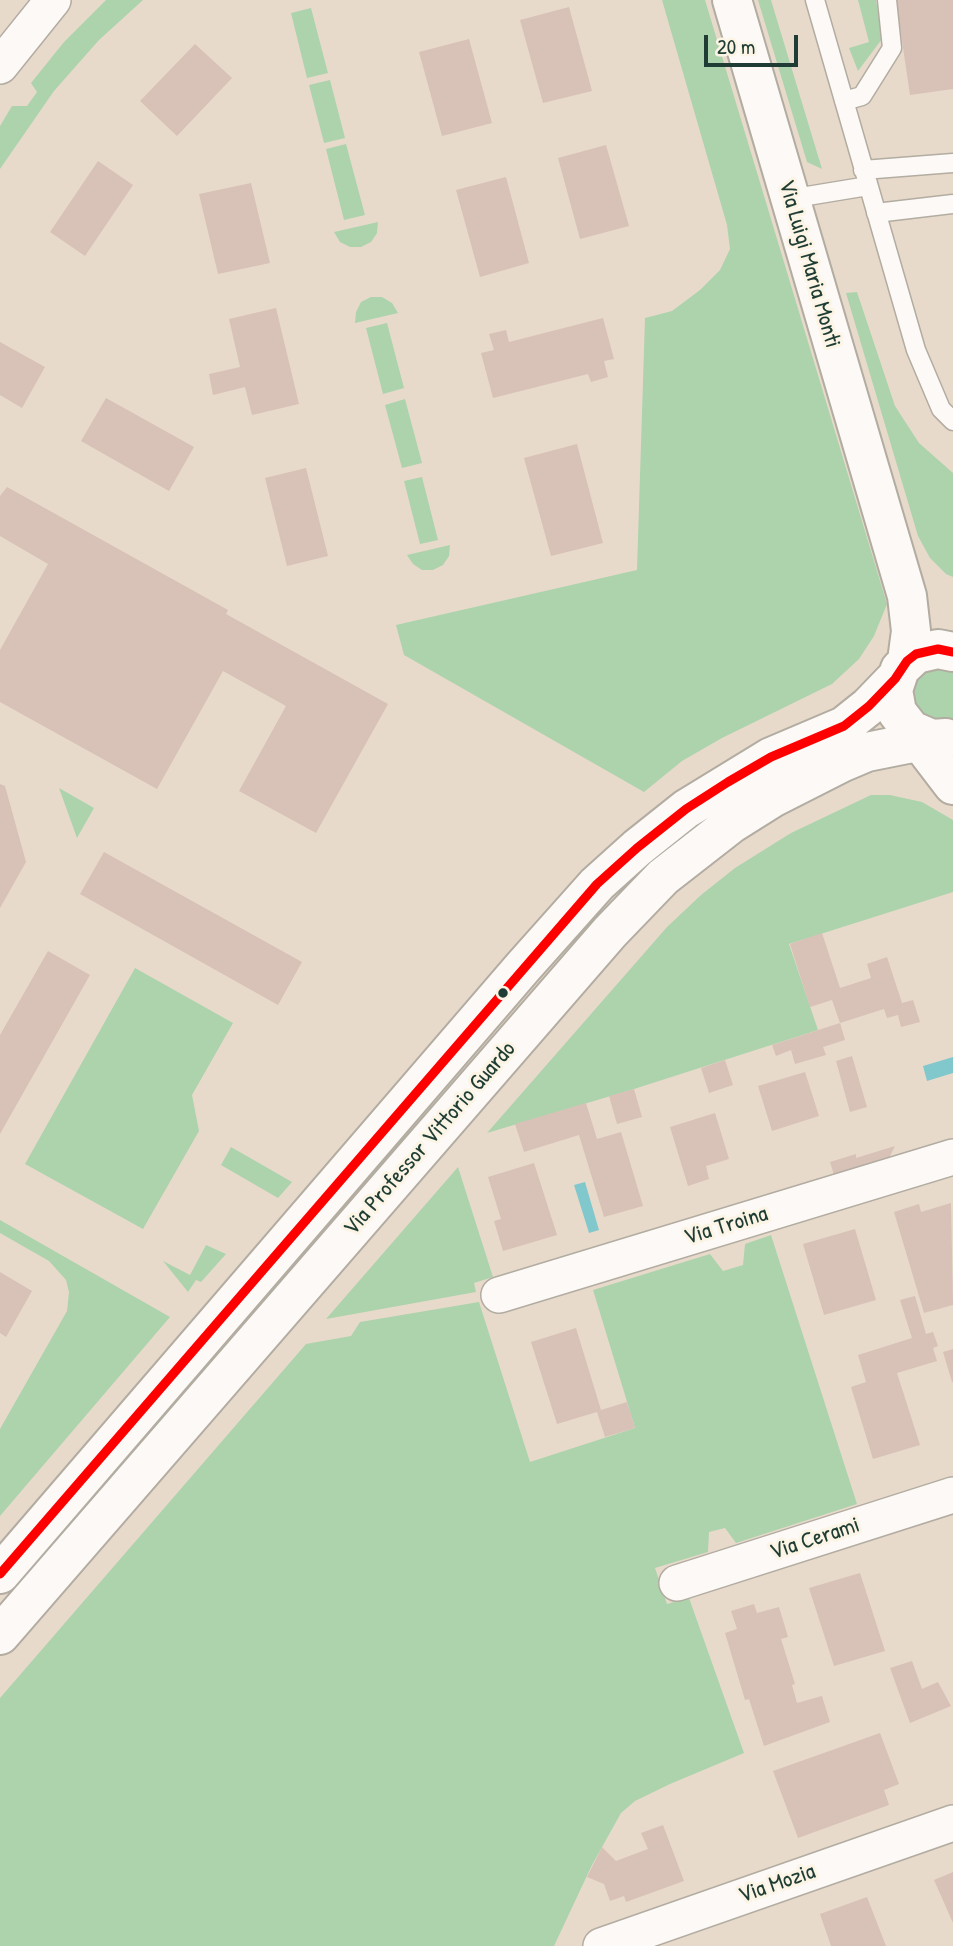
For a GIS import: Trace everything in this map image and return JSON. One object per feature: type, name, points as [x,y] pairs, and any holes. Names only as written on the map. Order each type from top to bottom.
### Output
[{"type":"street","points":[[0,66],[53,0]]},
{"type":"street","name":"Via Luigi Maria Monti","points":[[732,0],[886,527],[926,600],[933,654]]},
{"type":"street","points":[[933,654],[893,702],[902,722],[929,736],[953,785]]},
{"type":"street","name":"Via Professor Vittorio Guardo","points":[[0,1574],[597,884],[686,809],[771,757],[844,726],[933,654]]},
{"type":"street","name":"Via Professor Vittorio Guardo","points":[[0,1635],[610,932],[663,877],[731,824],[775,797],[867,752],[929,736]]},
{"type":"street","name":"Via Troina","points":[[499,1295],[953,1157]]},
{"type":"street","name":"Via Cerami","points":[[677,1583],[953,1495]]},
{"type":"street","name":"Via Mozia","points":[[601,1946],[953,1823]]},
{"type":"lane","points":[[815,0],[921,364],[941,409],[953,421]]},
{"type":"lane","points":[[844,101],[862,96],[892,48],[887,0]]},
{"type":"lane","points":[[789,199],[866,178],[953,163]]},
{"type":"lane","points":[[876,212],[953,204]]},
{"type":"green space","points":[[106,0],[143,0],[99,40],[54,91],[0,169],[0,126],[12,106],[27,106],[37,92],[31,83],[64,42]]},
{"type":"green space","points":[[662,0],[705,0],[887,604],[874,636],[859,659],[832,684],[722,738],[682,761],[644,792],[404,655],[396,625],[637,570],[645,318],[672,311],[700,290],[720,270],[730,249],[727,225]]},
{"type":"green space","points":[[758,0],[771,0],[822,169],[807,162]]},
{"type":"green space","points":[[858,0],[876,0],[882,39],[858,71],[849,48],[869,42]]},
{"type":"green space","points":[[311,8],[328,73],[307,78],[291,13]]},
{"type":"green space","points":[[330,80],[345,138],[324,143],[309,85]]},
{"type":"green space","points":[[346,144],[365,215],[344,220],[326,149]]},
{"type":"green space","points":[[378,222],[377,233],[371,242],[361,247],[350,247],[340,242],[334,232]]},
{"type":"green space","points":[[857,292],[895,406],[919,443],[953,473],[953,577],[946,574],[930,558],[918,536],[846,293]]},
{"type":"green space","points":[[371,297],[382,297],[392,303],[398,313],[355,323],[361,302]]},
{"type":"green space","points":[[387,323],[404,388],[383,394],[366,328]]},
{"type":"green space","points":[[405,399],[422,463],[402,468],[385,405]]},
{"type":"green space","points":[[422,477],[438,540],[420,544],[404,481]]},
{"type":"green space","points":[[450,545],[449,556],[443,565],[433,570],[422,570],[413,564],[407,555]]},
{"type":"green space","points":[[926,665],[953,669],[953,719],[947,725],[918,715],[909,686]]},
{"type":"green space","points":[[59,788],[94,808],[77,838]]},
{"type":"green space","points":[[871,795],[890,795],[922,802],[953,820],[953,892],[789,944],[818,1030],[487,1133],[667,927],[701,895],[735,868],[791,833]]},
{"type":"green space","points":[[135,968],[233,1023],[192,1095],[199,1131],[143,1229],[25,1164]]},
{"type":"green space","points":[[231,1147],[292,1182],[278,1198],[221,1165]]},
{"type":"green space","points":[[458,1167],[493,1277],[474,1283],[476,1292],[326,1319]]},
{"type":"green space","points":[[0,1220],[170,1317],[0,1516],[0,1429],[67,1311],[69,1292],[66,1280],[49,1261],[0,1233]]},
{"type":"green space","points":[[771,1235],[857,1504],[736,1543],[725,1528],[709,1532],[708,1552],[655,1568],[667,1604],[689,1598],[744,1753],[635,1801],[621,1813],[592,1865],[554,1946],[0,1946],[0,1698],[306,1344],[351,1336],[360,1322],[479,1302],[530,1462],[635,1428],[593,1290],[710,1254],[723,1271],[743,1265],[745,1244]]},
{"type":"green space","points":[[206,1245],[226,1254],[201,1282],[196,1280],[188,1292],[163,1261],[190,1275]]},
{"type":"water","points":[[953,1057],[953,1073],[927,1081],[923,1066]]},
{"type":"water","points":[[585,1182],[599,1230],[589,1233],[574,1185]]},
{"type":"building","points":[[896,0],[953,0],[953,89],[910,95]]},
{"type":"building","points":[[569,7],[592,91],[543,103],[520,20]]},
{"type":"building","points":[[469,39],[492,123],[442,136],[419,52]]},
{"type":"building","points":[[195,44],[232,78],[177,136],[140,101]]},
{"type":"building","points":[[606,145],[629,226],[580,239],[558,158]]},
{"type":"building","points":[[98,161],[133,185],[85,256],[50,232]]},
{"type":"building","points":[[506,177],[529,263],[480,277],[456,190]]},
{"type":"building","points":[[251,183],[270,263],[218,274],[199,194]]},
{"type":"building","points":[[276,308],[299,404],[252,415],[245,387],[213,395],[209,374],[240,367],[229,319]]},
{"type":"building","points":[[603,318],[614,359],[604,361],[608,377],[591,382],[588,374],[493,398],[481,353],[494,350],[489,334],[506,330],[509,342]]},
{"type":"building","points":[[0,342],[45,367],[22,408],[0,395]]},
{"type":"building","points":[[106,398],[194,447],[169,491],[81,441]]},
{"type":"building","points":[[577,444],[603,543],[551,556],[524,458]]},
{"type":"building","points":[[306,468],[328,556],[287,566],[265,478]]},
{"type":"building","points":[[7,487],[228,610],[226,614],[388,704],[316,833],[239,791],[286,706],[223,671],[157,789],[0,702],[0,650],[48,564],[0,536],[0,496]]},
{"type":"building","points":[[0,784],[5,786],[26,862],[0,908]]},
{"type":"building","points":[[104,852],[302,962],[278,1005],[80,894]]},
{"type":"building","points":[[822,933],[840,988],[871,978],[867,964],[887,957],[902,1003],[913,1000],[920,1022],[901,1027],[898,1015],[887,1018],[884,1009],[840,1023],[832,1000],[810,1007],[790,944]]},
{"type":"building","points":[[48,951],[90,975],[0,1134],[0,1035]]},
{"type":"building","points":[[840,1023],[845,1040],[823,1047],[826,1055],[795,1064],[791,1050],[776,1056],[772,1045]]},
{"type":"building","points":[[852,1056],[867,1107],[850,1112],[836,1061]]},
{"type":"building","points":[[725,1060],[733,1085],[709,1093],[701,1068]]},
{"type":"building","points":[[805,1072],[819,1116],[772,1131],[758,1086]]},
{"type":"building","points":[[634,1089],[642,1117],[617,1124],[609,1096]]},
{"type":"building","points":[[586,1103],[597,1139],[621,1132],[643,1206],[604,1217],[579,1135],[524,1152],[515,1124]]},
{"type":"building","points":[[715,1113],[729,1159],[706,1166],[709,1179],[688,1186],[670,1127]]},
{"type":"building","points":[[895,1146],[889,1158],[834,1175],[830,1162],[856,1154],[856,1158]]},
{"type":"building","points":[[534,1163],[557,1235],[503,1251],[494,1221],[501,1219],[488,1177]]},
{"type":"building","points":[[951,1203],[953,1305],[924,1313],[894,1212],[919,1204],[921,1212]]},
{"type":"building","points":[[855,1229],[876,1300],[824,1315],[803,1244]]},
{"type":"building","points":[[0,1272],[32,1291],[6,1337],[0,1333]]},
{"type":"building","points":[[915,1296],[926,1334],[933,1332],[938,1346],[933,1348],[937,1361],[897,1373],[920,1445],[873,1459],[851,1387],[866,1382],[858,1355],[912,1338],[900,1300]]},
{"type":"building","points":[[576,1328],[601,1410],[627,1402],[635,1428],[605,1437],[597,1412],[557,1424],[531,1342]]},
{"type":"building","points":[[953,1349],[953,1382],[952,1382],[943,1352]]},
{"type":"building","points":[[860,1573],[885,1651],[834,1666],[809,1588]]},
{"type":"building","points":[[754,1604],[757,1613],[779,1607],[788,1637],[781,1639],[795,1684],[792,1685],[797,1703],[822,1696],[830,1722],[764,1746],[749,1699],[745,1700],[725,1633],[737,1629],[731,1611]]},
{"type":"building","points":[[912,1661],[922,1689],[938,1682],[951,1706],[910,1723],[890,1668]]},
{"type":"building","points":[[880,1733],[899,1784],[884,1790],[889,1805],[798,1838],[773,1771]]},
{"type":"building","points":[[663,1825],[684,1881],[626,1902],[624,1896],[610,1901],[604,1884],[587,1877],[602,1847],[616,1861],[648,1849],[641,1833]]},
{"type":"building","points":[[953,1872],[953,1923],[934,1880]]},
{"type":"building","points":[[867,1897],[886,1946],[831,1946],[820,1914]]},
{"type":"transit line","points":[[0,1574],[597,884],[686,809],[728,782],[771,757],[844,726],[869,706],[916,654],[938,649],[953,652]]}]
